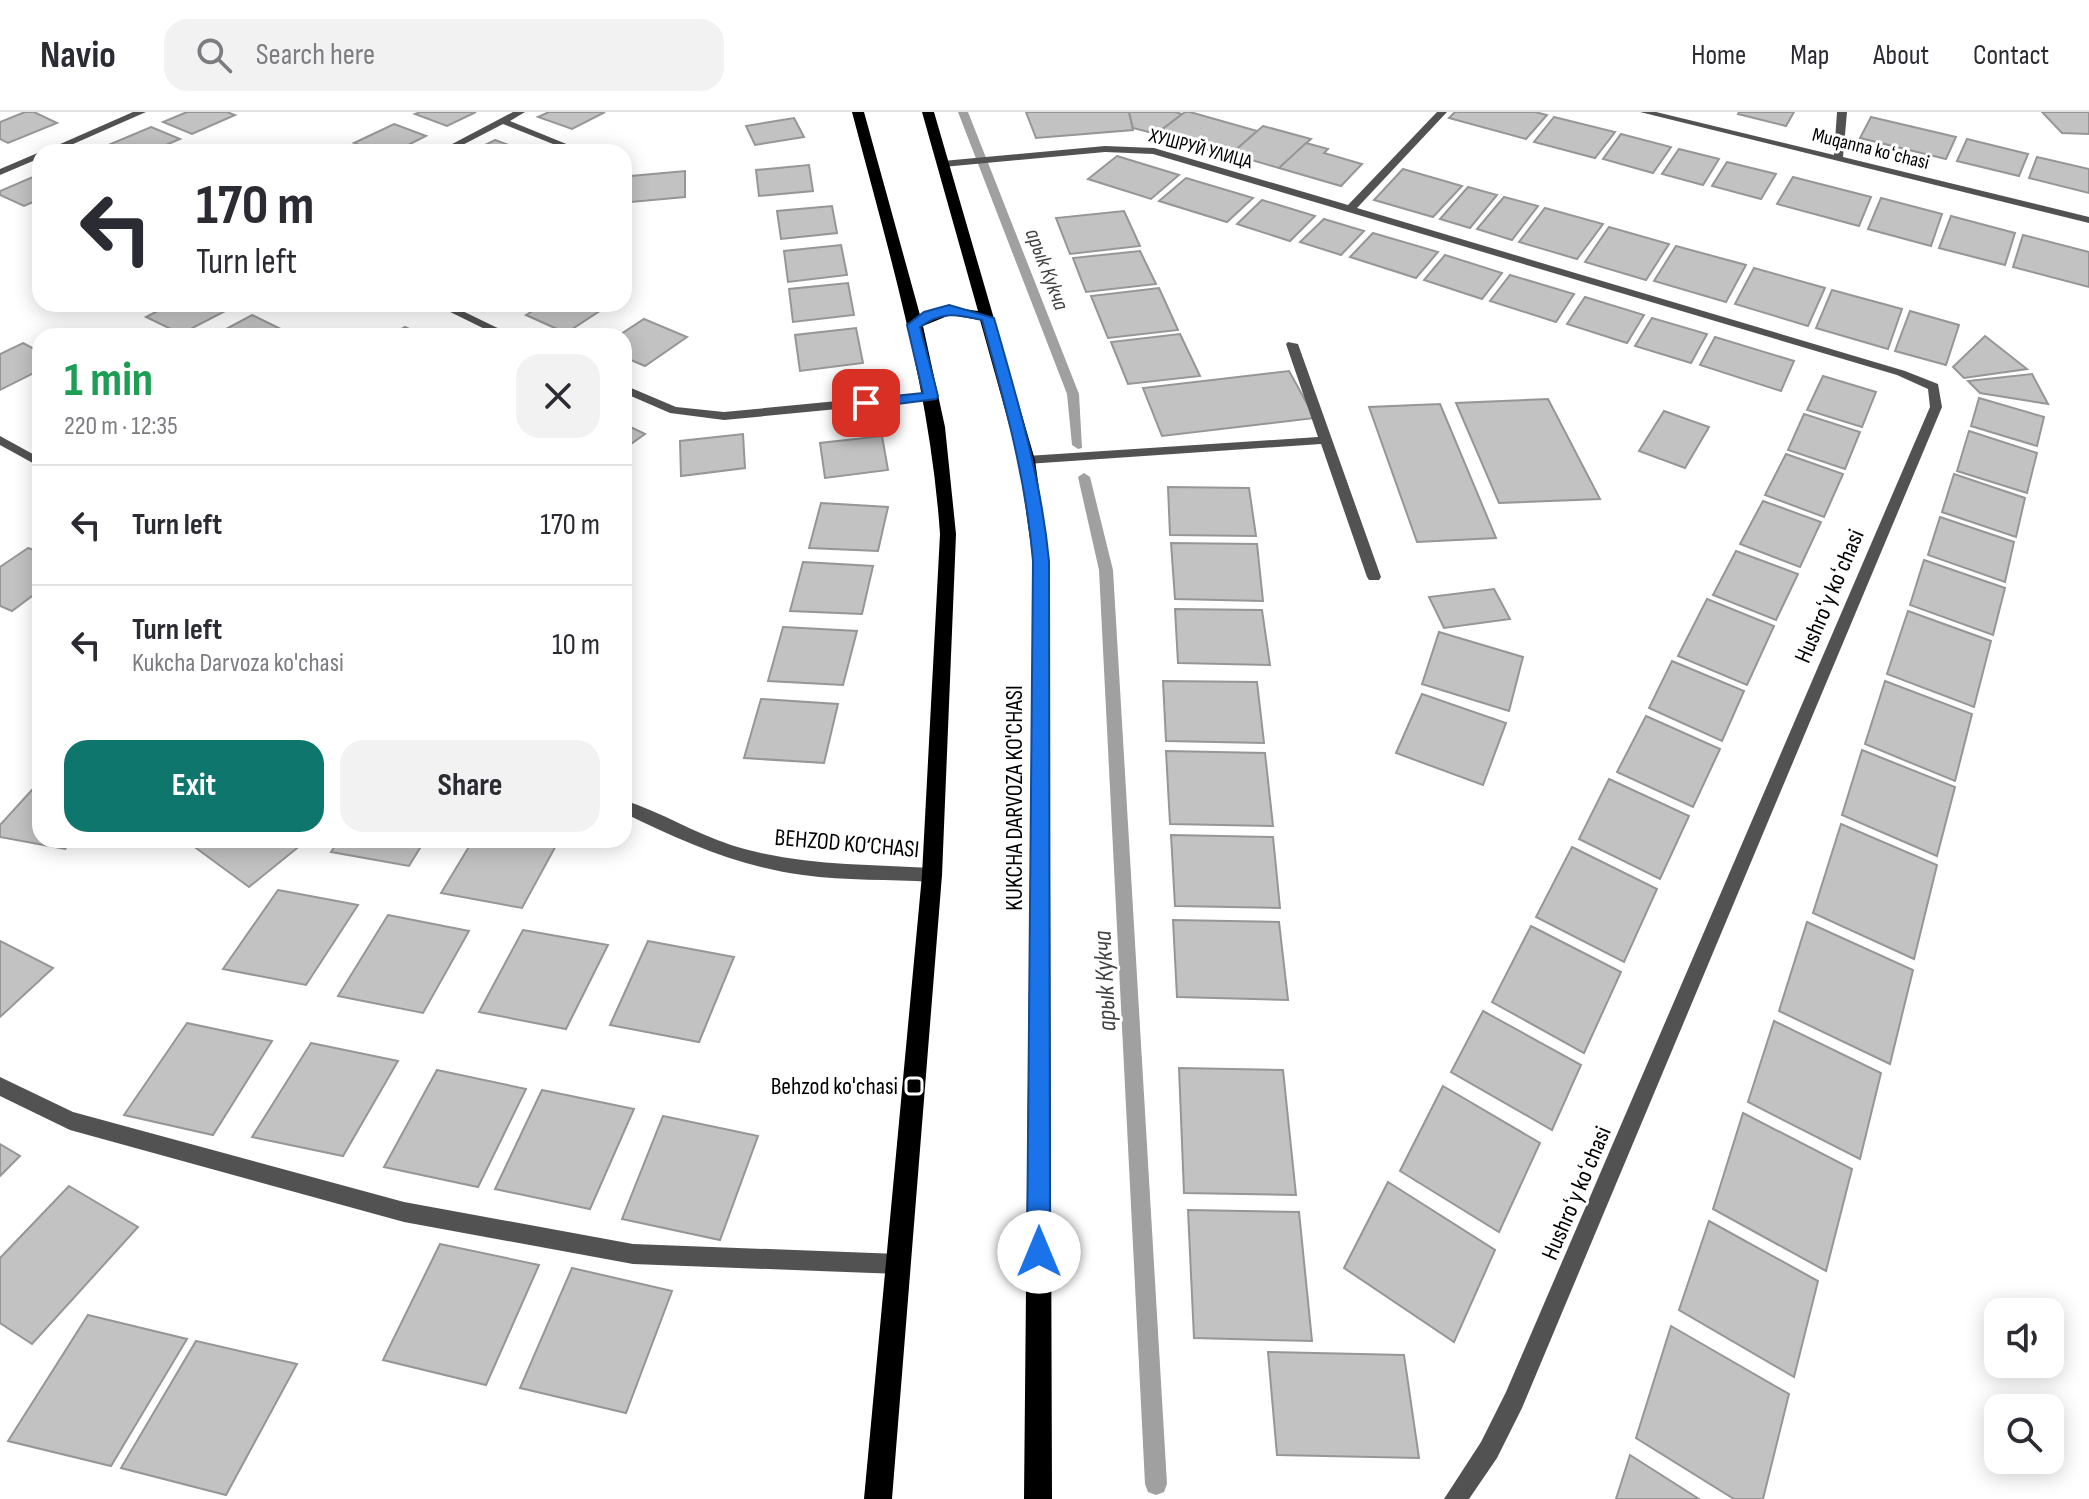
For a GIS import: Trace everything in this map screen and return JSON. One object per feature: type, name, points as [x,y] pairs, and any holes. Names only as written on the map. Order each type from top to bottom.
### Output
[{"type":"main road","points":[[858,112],[931,396],[947,483],[948,534],[932,875],[878,1499]]},
{"type":"main road","name":"KUKCHA DARVOZA KO'CHASI","points":[[928,112],[1027,460],[1041,561],[1038,1499]]},
{"type":"main road","points":[[914,325],[929,315],[949,309],[988,318]]},
{"type":"street","points":[[66,144],[141,112]]},
{"type":"street","points":[[458,144],[520,112]]},
{"type":"street","points":[[1351,208],[1442,112]]},
{"type":"street","name":"Muqanna koʻchasi","points":[[1645,112],[2089,220]]},
{"type":"street","points":[[1838,158],[1842,112]]},
{"type":"street","points":[[503,121],[561,144]]},
{"type":"street","name":"ХУШРУЙ УЛИЦА","points":[[943,164],[1105,149],[1138,149],[1170,155],[1351,208]]},
{"type":"street","points":[[0,172],[32,158]]},
{"type":"street","name":"Hushroʻy koʻchasi","points":[[1351,208],[1901,373],[1934,387],[1936,407],[1514,1400],[1489,1450],[1455,1499]]},
{"type":"street","points":[[456,312],[491,328]]},
{"type":"street","points":[[1292,344],[1374,577]]},
{"type":"street","points":[[632,392],[674,410],[724,416],[931,396]]},
{"type":"street","points":[[0,440],[32,458]]},
{"type":"street","points":[[1027,460],[1325,440]]},
{"type":"street","name":"BEHZOD KO‘CHASI","points":[[632,810],[685,836],[743,855],[803,868],[932,875]]},
{"type":"street","points":[[0,1086],[70,1121],[404,1212],[633,1254],[899,1264]]},
{"type":"building","points":[[25,112],[34,112],[57,123],[8,143],[0,139],[0,122]]},
{"type":"building","points":[[187,112],[227,112],[235,115],[192,134],[163,122]]},
{"type":"building","points":[[476,112],[447,126],[415,114]]},
{"type":"building","points":[[549,112],[605,112],[572,129],[538,117]]},
{"type":"building","points":[[1026,112],[1129,112],[1133,130],[1036,138]]},
{"type":"building","points":[[1129,112],[1182,114],[1156,134],[1133,128]]},
{"type":"building","points":[[1185,112],[1257,131],[1229,156],[1156,134]]},
{"type":"building","points":[[1455,112],[1535,112],[1547,115],[1526,139],[1449,118]]},
{"type":"building","points":[[1739,112],[1794,112],[1786,126]]},
{"type":"building","points":[[2042,112],[2089,112],[2089,134],[2062,133]]},
{"type":"building","points":[[1554,117],[1615,132],[1595,158],[1534,142]]},
{"type":"building","points":[[1871,117],[1956,137],[1946,159],[1860,138]]},
{"type":"building","points":[[794,118],[804,137],[755,145],[746,126]]},
{"type":"building","points":[[394,124],[426,136],[410,144],[354,143]]},
{"type":"building","points":[[1263,126],[1311,139],[1279,168],[1231,154]]},
{"type":"building","points":[[151,127],[180,139],[168,144],[111,144]]},
{"type":"building","points":[[1621,134],[1671,147],[1653,173],[1603,159]]},
{"type":"building","points":[[1967,139],[2028,154],[2019,176],[1957,161]]},
{"type":"building","points":[[1306,143],[1328,149],[1324,153],[1362,164],[1341,186],[1279,168]]},
{"type":"building","points":[[1679,149],[1719,159],[1703,185],[1662,174]]},
{"type":"building","points":[[1117,156],[1179,175],[1151,199],[1088,179]]},
{"type":"building","points":[[2037,157],[2089,169],[2089,193],[2029,178]]},
{"type":"building","points":[[1727,162],[1776,174],[1761,199],[1712,186]]},
{"type":"building","points":[[809,165],[813,191],[759,196],[756,170]]},
{"type":"building","points":[[1403,169],[1462,186],[1433,217],[1374,200]]},
{"type":"building","points":[[685,171],[685,197],[632,202],[632,176]]},
{"type":"building","points":[[32,177],[32,202],[24,206],[0,195],[0,191]]},
{"type":"building","points":[[1793,177],[1871,197],[1859,226],[1777,204]]},
{"type":"building","points":[[1186,178],[1253,198],[1227,222],[1159,201]]},
{"type":"building","points":[[1468,187],[1497,195],[1470,228],[1440,219]]},
{"type":"building","points":[[1504,197],[1538,206],[1512,240],[1477,229]]},
{"type":"building","points":[[1881,198],[1942,214],[1931,246],[1868,229]]},
{"type":"building","points":[[1262,200],[1315,216],[1290,241],[1237,224]]},
{"type":"building","points":[[832,206],[837,233],[781,239],[777,211]]},
{"type":"building","points":[[1545,208],[1603,224],[1577,259],[1519,242]]},
{"type":"building","points":[[1124,211],[1140,246],[1070,254],[1056,218]]},
{"type":"building","points":[[1951,216],[2015,233],[2005,265],[1939,248]]},
{"type":"building","points":[[1324,219],[1364,231],[1341,255],[1300,242]]},
{"type":"building","points":[[1609,227],[1669,244],[1646,280],[1585,262]]},
{"type":"building","points":[[1373,233],[1438,252],[1416,278],[1350,257]]},
{"type":"building","points":[[2023,235],[2089,252],[2089,287],[2013,267]]},
{"type":"building","points":[[841,245],[847,275],[788,282],[784,251]]},
{"type":"building","points":[[1676,246],[1746,265],[1726,302],[1654,281]]},
{"type":"building","points":[[1140,251],[1156,284],[1086,292],[1073,258]]},
{"type":"building","points":[[1445,255],[1502,273],[1482,299],[1424,280]]},
{"type":"building","points":[[1754,268],[1825,288],[1808,326],[1735,304]]},
{"type":"building","points":[[1510,275],[1574,294],[1556,322],[1490,301]]},
{"type":"building","points":[[848,283],[854,315],[793,322],[789,289]]},
{"type":"building","points":[[1159,288],[1178,330],[1108,338],[1091,296]]},
{"type":"building","points":[[1832,290],[1902,309],[1888,349],[1816,328]]},
{"type":"building","points":[[1585,297],[1644,315],[1627,343],[1567,324]]},
{"type":"building","points":[[1910,311],[1959,325],[1946,365],[1895,351]]},
{"type":"building","points":[[156,312],[223,312],[193,328],[169,328],[146,317]]},
{"type":"building","points":[[531,312],[598,312],[574,328],[555,328],[526,315]]},
{"type":"building","points":[[252,315],[279,328],[228,328]]},
{"type":"building","points":[[1652,318],[1707,334],[1691,363],[1635,346]]},
{"type":"building","points":[[644,319],[687,337],[645,366],[632,360],[630,328]]},
{"type":"building","points":[[856,328],[863,363],[800,371],[795,335]]},
{"type":"building","points":[[1180,334],[1200,376],[1128,384],[1111,342]]},
{"type":"building","points":[[1985,336],[2027,369],[1964,378],[1953,367]]},
{"type":"building","points":[[1715,337],[1794,361],[1781,391],[1700,365]]},
{"type":"building","points":[[23,343],[32,348],[32,374],[0,390],[0,354]]},
{"type":"building","points":[[1289,371],[1315,418],[1162,436],[1143,388]]},
{"type":"building","points":[[2032,374],[2048,404],[1980,393],[1968,381]]},
{"type":"building","points":[[1823,376],[1876,392],[1862,427],[1807,410]]},
{"type":"building","points":[[1979,398],[2044,417],[2037,446],[1971,426]]},
{"type":"building","points":[[1548,399],[1600,499],[1499,503],[1456,403]]},
{"type":"building","points":[[1440,404],[1496,538],[1417,542],[1369,407]]},
{"type":"building","points":[[1664,411],[1709,427],[1685,468],[1639,451]]},
{"type":"building","points":[[1804,414],[1860,432],[1845,469],[1788,450]]},
{"type":"building","points":[[632,428],[645,434],[632,443]]},
{"type":"building","points":[[1969,431],[2037,453],[2027,493],[1957,471]]},
{"type":"building","points":[[743,434],[745,468],[681,476],[680,441]]},
{"type":"building","points":[[882,436],[888,470],[825,478],[820,443]]},
{"type":"building","points":[[1786,454],[1843,474],[1824,517],[1765,495]]},
{"type":"building","points":[[1954,474],[2025,498],[2016,537],[1942,512]]},
{"type":"building","points":[[1168,487],[1249,488],[1256,536],[1170,535]]},
{"type":"building","points":[[1763,501],[1821,522],[1800,567],[1740,544]]},
{"type":"building","points":[[821,503],[888,507],[878,551],[809,548]]},
{"type":"building","points":[[1940,517],[2014,542],[2005,582],[1928,555]]},
{"type":"building","points":[[1171,543],[1257,544],[1263,601],[1175,599]]},
{"type":"building","points":[[28,548],[32,549],[32,596],[12,611],[0,606],[0,567]]},
{"type":"building","points":[[1736,551],[1798,574],[1776,620],[1713,595]]},
{"type":"building","points":[[1924,560],[2005,588],[1993,635],[1910,605]]},
{"type":"building","points":[[803,562],[873,566],[862,614],[790,611]]},
{"type":"building","points":[[1494,589],[1510,619],[1444,628],[1429,597]]},
{"type":"building","points":[[1707,599],[1774,626],[1747,685],[1678,656]]},
{"type":"building","points":[[1175,609],[1262,610],[1270,665],[1178,663]]},
{"type":"building","points":[[1908,611],[1991,641],[1974,707],[1887,674]]},
{"type":"building","points":[[783,627],[857,631],[843,685],[768,681]]},
{"type":"building","points":[[1439,632],[1523,657],[1509,711],[1422,684]]},
{"type":"building","points":[[1672,661],[1744,691],[1722,741],[1649,708]]},
{"type":"building","points":[[1163,681],[1257,682],[1264,743],[1166,741]]},
{"type":"building","points":[[1885,681],[1972,714],[1955,781],[1865,744]]},
{"type":"building","points":[[1422,694],[1506,723],[1483,785],[1396,753]]},
{"type":"building","points":[[761,699],[838,704],[824,763],[744,758]]},
{"type":"building","points":[[1646,716],[1720,749],[1693,807],[1617,772]]},
{"type":"building","points":[[1862,750],[1955,787],[1937,856],[1842,815]]},
{"type":"building","points":[[1166,751],[1265,753],[1273,826],[1170,824]]},
{"type":"building","points":[[1609,779],[1689,816],[1660,879],[1579,839]]},
{"type":"building","points":[[32,790],[32,843],[0,837],[0,825]]},
{"type":"building","points":[[1841,824],[1937,865],[1914,959],[1813,913]]},
{"type":"building","points":[[1171,835],[1273,837],[1280,908],[1175,906]]},
{"type":"building","points":[[1572,847],[1657,889],[1624,962],[1536,917]]},
{"type":"building","points":[[196,848],[297,848],[249,887]]},
{"type":"building","points":[[334,848],[420,848],[409,866],[331,852]]},
{"type":"building","points":[[468,848],[555,848],[522,908],[441,893]]},
{"type":"building","points":[[278,890],[358,905],[306,985],[223,969]]},
{"type":"building","points":[[388,915],[469,931],[423,1013],[338,996]]},
{"type":"building","points":[[1173,920],[1279,922],[1288,1000],[1177,997]]},
{"type":"building","points":[[1807,922],[1913,970],[1890,1064],[1779,1011]]},
{"type":"building","points":[[1531,926],[1621,972],[1584,1053],[1492,1002]]},
{"type":"building","points":[[523,930],[608,945],[566,1029],[479,1012]]},
{"type":"building","points":[[0,941],[53,968],[0,1017]]},
{"type":"building","points":[[648,941],[734,957],[699,1042],[610,1025]]},
{"type":"building","points":[[1483,1011],[1581,1065],[1552,1130],[1451,1072]]},
{"type":"building","points":[[1774,1021],[1881,1073],[1860,1159],[1748,1102]]},
{"type":"building","points":[[187,1023],[272,1041],[213,1135],[124,1115]]},
{"type":"building","points":[[311,1043],[398,1061],[343,1156],[252,1137]]},
{"type":"building","points":[[1179,1068],[1283,1070],[1296,1195],[1184,1193]]},
{"type":"building","points":[[437,1070],[526,1089],[478,1187],[384,1167]]},
{"type":"building","points":[[1443,1086],[1540,1143],[1499,1232],[1400,1171]]},
{"type":"building","points":[[542,1090],[634,1109],[590,1209],[495,1189]]},
{"type":"building","points":[[1743,1113],[1852,1169],[1826,1271],[1713,1209]]},
{"type":"building","points":[[663,1116],[758,1136],[720,1240],[622,1219]]},
{"type":"building","points":[[0,1144],[20,1156],[0,1176]]},
{"type":"building","points":[[1388,1182],[1495,1250],[1454,1342],[1344,1268]]},
{"type":"building","points":[[69,1186],[138,1227],[32,1344],[0,1323],[0,1258]]},
{"type":"building","points":[[1188,1210],[1299,1212],[1312,1341],[1194,1338]]},
{"type":"building","points":[[1709,1221],[1818,1281],[1794,1377],[1679,1310]]},
{"type":"building","points":[[440,1244],[539,1265],[486,1385],[383,1360]]},
{"type":"building","points":[[572,1268],[672,1291],[626,1413],[520,1388]]},
{"type":"building","points":[[88,1315],[187,1339],[111,1466],[8,1441]]},
{"type":"building","points":[[1671,1326],[1789,1394],[1763,1499],[1734,1499],[1636,1438]]},
{"type":"building","points":[[196,1341],[297,1364],[226,1495],[121,1468]]},
{"type":"building","points":[[1268,1352],[1404,1355],[1419,1458],[1277,1455]]},
{"type":"building","points":[[1630,1455],[1699,1499],[1616,1499]]},
{"type":"waterway","name":"арык Кукча","points":[[963,112],[1073,394],[1078,445]]},
{"type":"waterway","name":"арык Кукча","points":[[1084,477],[1106,570],[1156,1484]]},
{"type":"place","name":"Behzod ko'chasi","points":[[914,1086]]},
{"type":"route","points":[[866,403],[931,396],[914,325],[929,315],[949,309],[969,311],[988,318],[1027,460],[1041,561],[1039,1252]]}]
